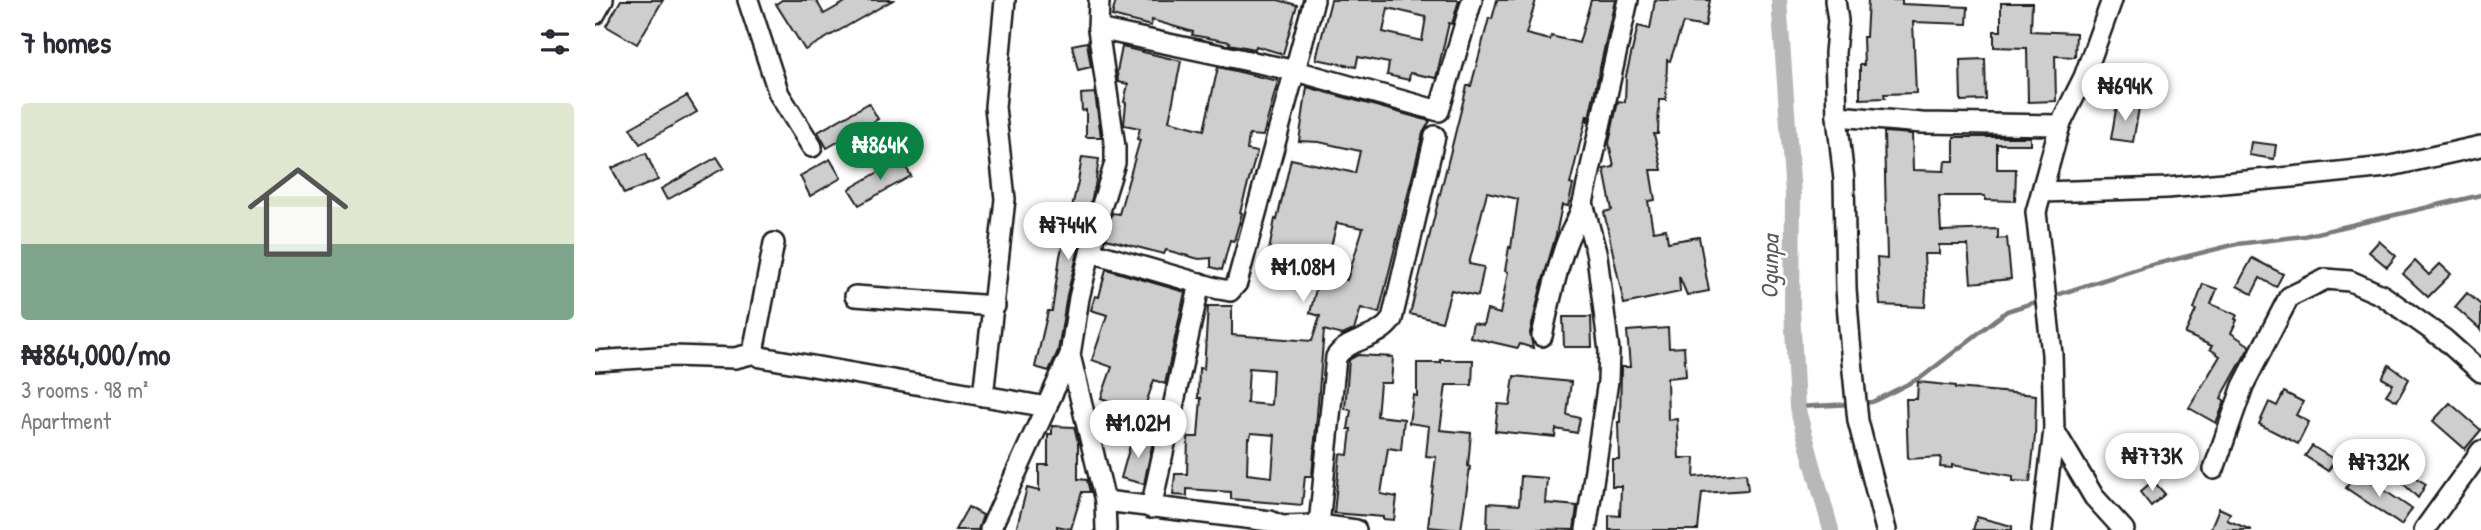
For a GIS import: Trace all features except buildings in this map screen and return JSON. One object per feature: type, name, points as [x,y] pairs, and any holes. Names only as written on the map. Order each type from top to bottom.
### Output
[{"type":"street","points":[[595,14],[603,0]]},
{"type":"street","points":[[748,0],[779,94],[812,147]]},
{"type":"street","points":[[983,396],[1005,199],[995,107],[1005,0]]},
{"type":"street","points":[[990,530],[1070,355],[1079,298],[1115,155],[1098,29],[1099,0]]},
{"type":"street","points":[[1091,252],[1230,290],[1237,283],[1314,0]]},
{"type":"street","points":[[1098,29],[1296,71],[1439,111],[1472,0]]},
{"type":"street","points":[[1542,336],[1567,241],[1578,223],[1627,0]]},
{"type":"street","points":[[1835,0],[1838,21],[1835,53],[1837,116],[1845,180],[1846,289],[1858,421],[1886,530]]},
{"type":"street","points":[[2042,530],[2054,430],[2052,354],[2036,212],[2060,125],[2084,78],[2112,0]]},
{"type":"street","points":[[1837,116],[1922,123],[2060,125]]},
{"type":"street","points":[[1319,525],[1336,357],[1354,342],[1387,328],[1392,319],[1435,136]]},
{"type":"street","points":[[2042,192],[2168,188],[2386,167],[2481,146]]},
{"type":"street","points":[[1583,203],[1597,256],[1609,351],[1608,382],[1586,530]]},
{"type":"street","points":[[755,354],[754,347],[774,243]]},
{"type":"street","points":[[2214,469],[2243,386],[2289,298],[2326,279],[2350,281],[2382,295],[2444,339],[2481,372]]},
{"type":"street","points":[[1151,508],[1200,283]]},
{"type":"street","points":[[855,296],[995,306]]},
{"type":"street","points":[[595,361],[673,356],[735,358],[755,354],[1047,408]]},
{"type":"street","points":[[1070,355],[1105,501],[1106,530]]},
{"type":"street","points":[[2054,430],[2094,497],[2124,530]]},
{"type":"street","points":[[2424,530],[2481,451]]},
{"type":"street","points":[[1105,501],[1270,522],[1281,528],[1319,525],[1356,530]]},
{"type":"waterway","name":"Ogunpa","points":[[1779,0],[1793,195],[1792,309],[1797,407],[1831,530]]},
{"type":"waterway","points":[[2050,297],[2144,267],[2237,244],[2304,236],[2481,195]]},
{"type":"waterway","points":[[1860,403],[1872,402],[1922,377],[2007,311],[2042,300]]},
{"type":"waterway","points":[[1797,407],[1852,404]]}]
